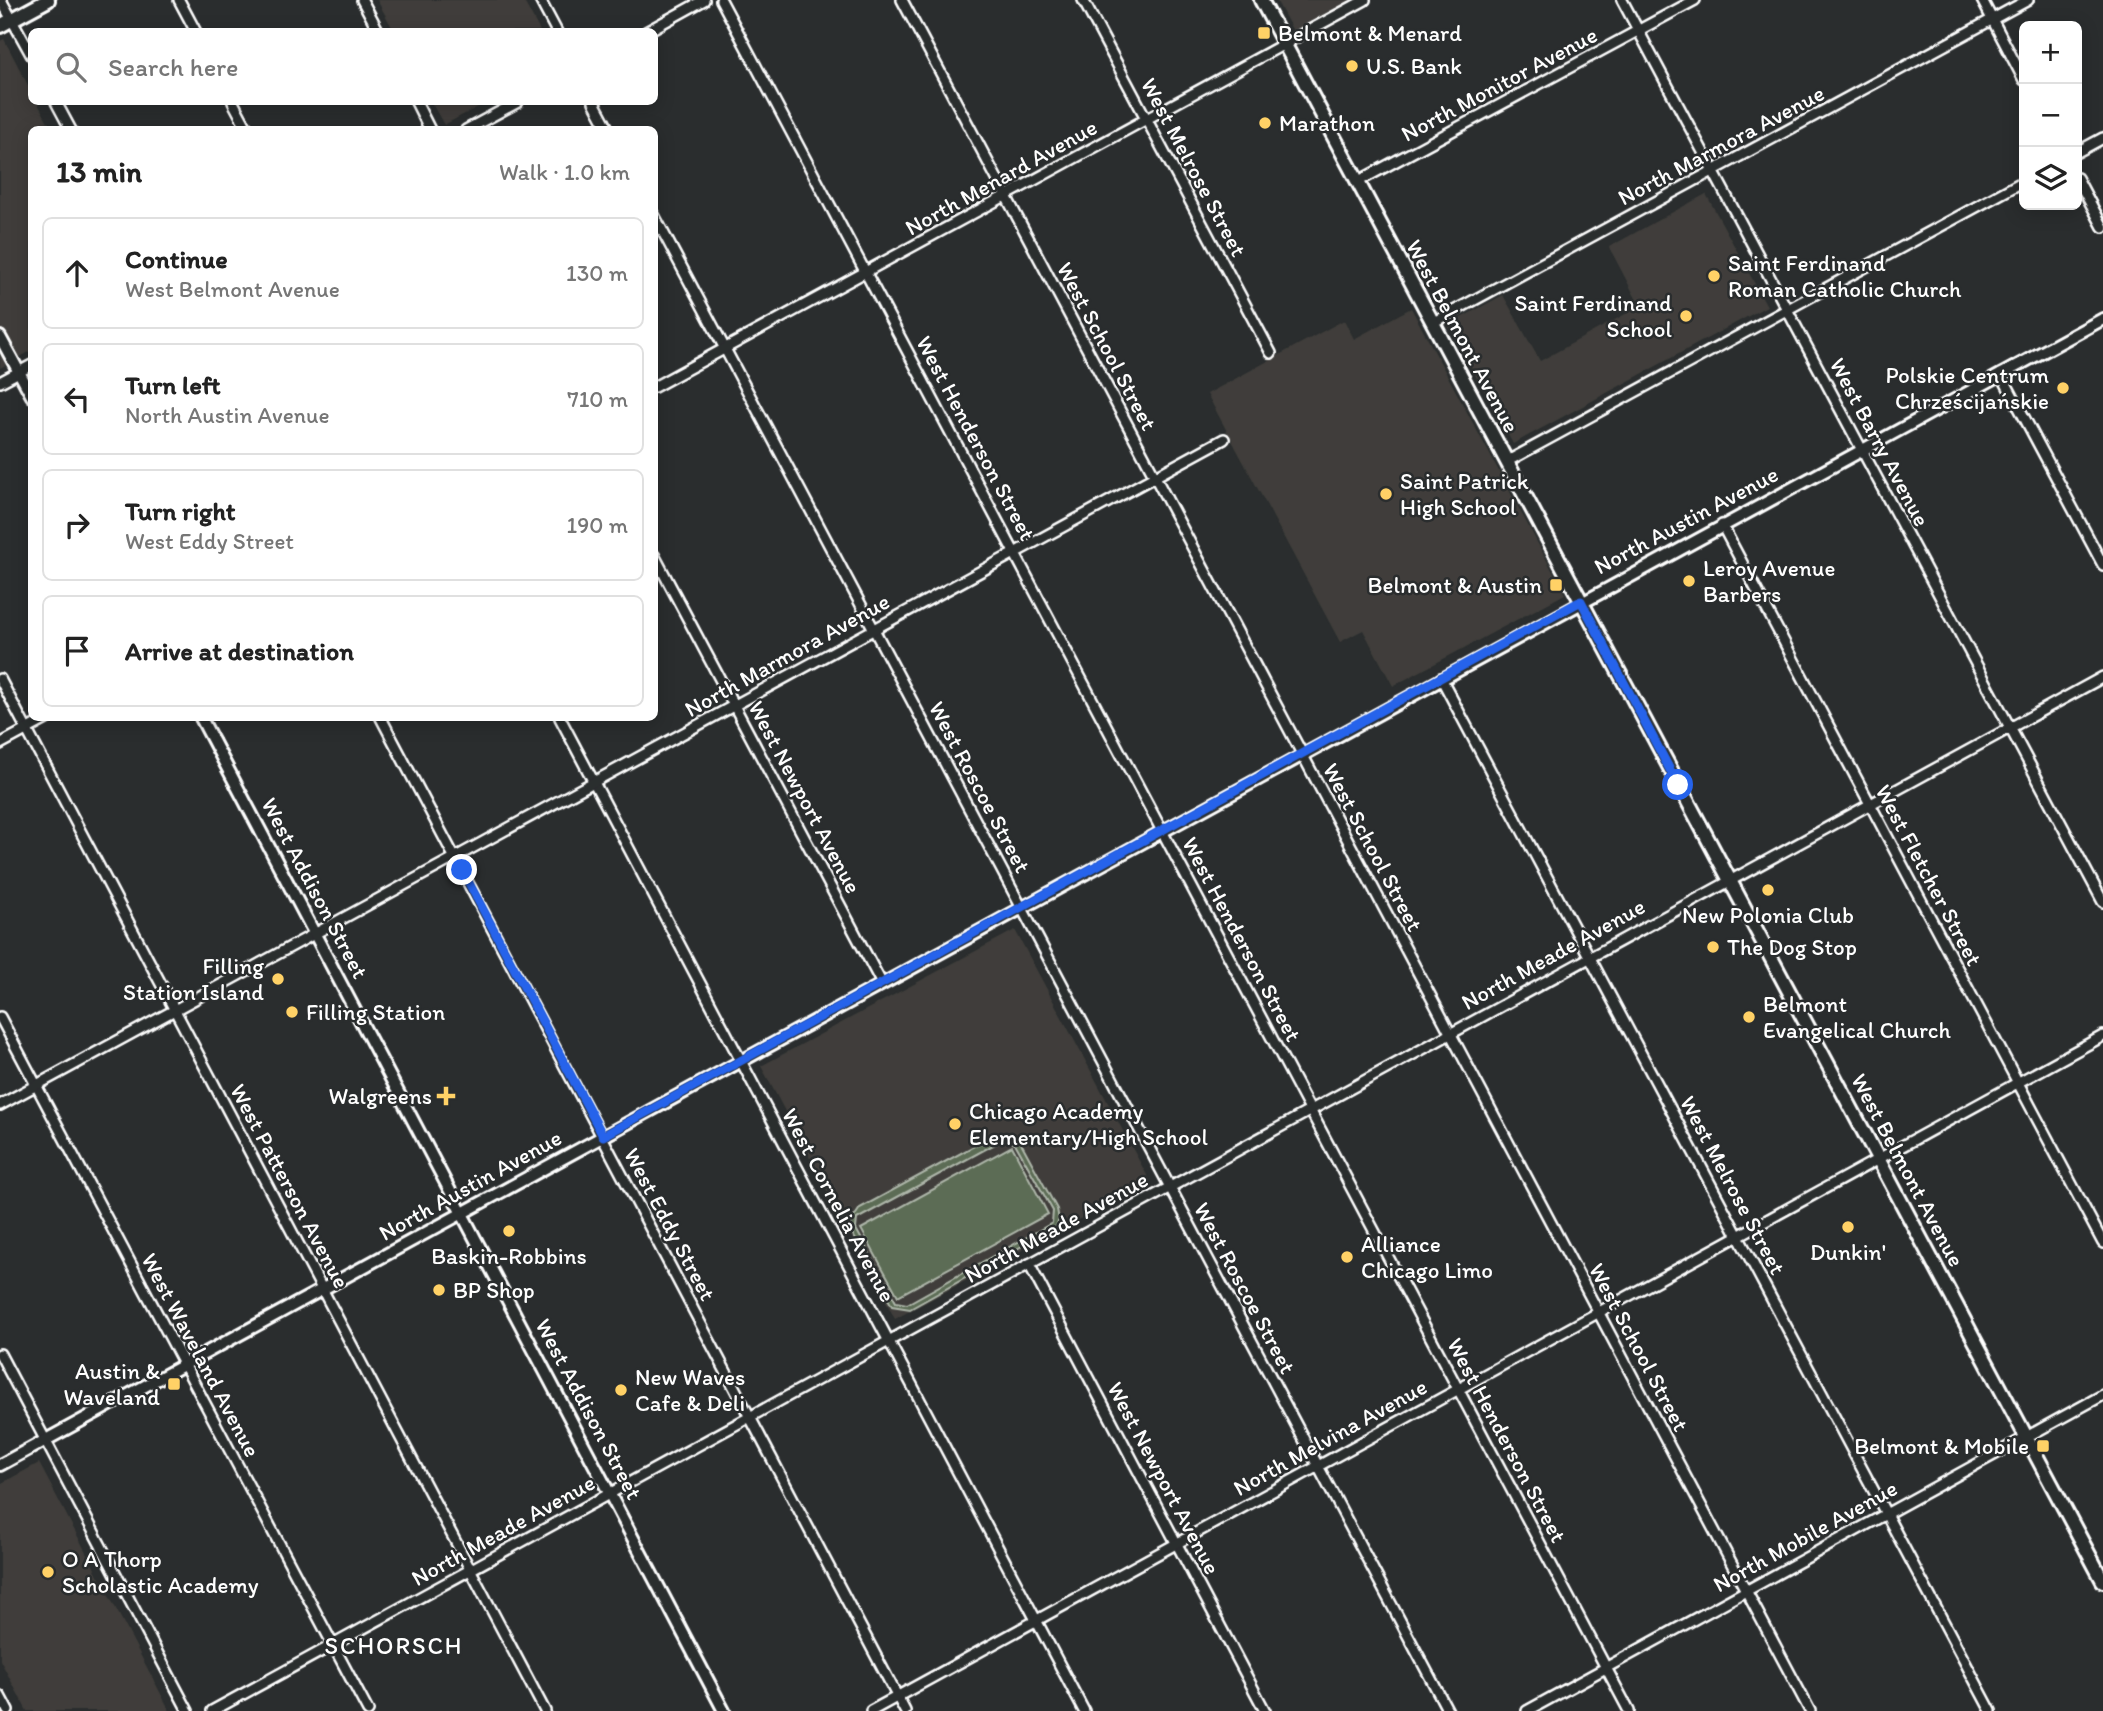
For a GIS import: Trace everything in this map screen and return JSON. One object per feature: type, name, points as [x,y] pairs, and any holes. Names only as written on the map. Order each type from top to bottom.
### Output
[{"type":"main road","points":[[6,23],[48,0]]},
{"type":"main road","name":"West Belmont Avenue","points":[[1261,0],[2103,1581]]},
{"type":"street","points":[[1,0],[6,23],[28,51]]},
{"type":"street","points":[[179,0],[194,28]]},
{"type":"street","points":[[362,0],[377,28]]},
{"type":"street","points":[[540,0],[555,28]]},
{"type":"street","points":[[653,28],[704,0]]},
{"type":"street","name":"West Henderson Street","points":[[721,0],[1629,1711]]},
{"type":"street","name":"West School Street","points":[[902,0],[1810,1711]]},
{"type":"street","name":"West Melrose Street","points":[[1083,0],[1271,353]]},
{"type":"street","name":"North Menard Avenue","points":[[658,385],[1366,0]]},
{"type":"street","name":"West Barry Avenue","points":[[1622,0],[2103,902]]},
{"type":"street","name":"North Monitor Avenue","points":[[1357,182],[1695,0]]},
{"type":"street","points":[[1982,0],[2019,70]]},
{"type":"street","name":"North Marmora Avenue","points":[[1432,323],[2028,0]]},
{"type":"street","points":[[58,105],[69,126]]},
{"type":"street","points":[[235,105],[246,126]]},
{"type":"street","points":[[418,105],[428,126]]},
{"type":"street","points":[[473,126],[512,105]]},
{"type":"street","points":[[596,105],[607,126]]},
{"type":"street","points":[[2082,149],[2103,138]]},
{"type":"street","points":[[1506,462],[2019,184]]},
{"type":"street","points":[[2082,187],[2103,227]]},
{"type":"street","name":"West Roscoe Street","points":[[658,222],[1448,1711]]},
{"type":"street","name":"North Austin Avenue","points":[[0,1465],[2103,318]]},
{"type":"street","points":[[0,337],[28,389]]},
{"type":"street","points":[[0,383],[28,367]]},
{"type":"street","points":[[2001,374],[2103,565]]},
{"type":"street","name":"North Marmora Avenue","points":[[0,1105],[1224,439]]},
{"type":"street","name":"West Fletcher Street","points":[[1722,525],[2103,1243]]},
{"type":"street","name":"West Newport Avenue","points":[[658,562],[882,984]]},
{"type":"street","name":"North Meade Avenue","points":[[212,1711],[2103,677]]},
{"type":"street","name":"West Melrose Street","points":[[1441,678],[1992,1711]]},
{"type":"street","name":"West Patterson Avenue","points":[[0,679],[545,1711]]},
{"type":"street","points":[[0,744],[42,721]]},
{"type":"street","name":"West Addison Street","points":[[203,721],[724,1711]]},
{"type":"street","name":"West Eddy Street","points":[[383,721],[905,1711]]},
{"type":"street","name":"West Cornelia Avenue","points":[[562,721],[1084,1711]]},
{"type":"street","name":"West Waveland Avenue","points":[[0,1017],[368,1711]]},
{"type":"street","name":"North Melvina Avenue","points":[[871,1711],[2103,1036]]},
{"type":"street","name":"West Newport Avenue","points":[[1029,1264],[1265,1711]]},
{"type":"street","points":[[0,1354],[188,1711]]},
{"type":"street","name":"North Mobile Avenue","points":[[1527,1711],[2103,1395]]},
{"type":"street","points":[[0,1696],[8,1711]]},
{"type":"shaded area","points":[[377,0],[523,0],[538,28],[392,28]]},
{"type":"shaded area","points":[[1276,0],[1351,0],[1293,31]]},
{"type":"shaded area","points":[[4,39],[28,85],[28,105],[39,105],[50,126],[28,126],[28,353],[0,368],[0,41]]},
{"type":"shaded area","points":[[433,105],[481,105],[444,125]]},
{"type":"shaded area","name":"Saint Ferdinand School","points":[[1706,194],[1767,306],[1513,444],[1448,325],[1503,295],[1540,361],[1640,306],[1609,247]]},
{"type":"shaded area","name":"Saint Patrick High School","points":[[1411,308],[1565,594],[1393,686],[1363,630],[1340,642],[1207,394],[1344,320],[1354,339]]},
{"type":"shaded area","name":"Chicago Academy Elementary/High School","points":[[1015,930],[1150,1181],[895,1319],[761,1066]]},
{"type":"shaded area","name":"O A Thorp Scholastic Academy","points":[[39,1463],[170,1711],[27,1711],[0,1660],[0,1484]]},
{"type":"green space","points":[[1008,1133],[1020,1141],[1057,1209],[1059,1220],[1056,1227],[910,1309],[892,1306],[852,1233],[851,1222],[854,1217],[860,1208],[996,1134]],"holes":[[[1006,1138],[1016,1145],[1053,1211],[1052,1223],[907,1304],[896,1302],[856,1229],[857,1219]]]},
{"type":"green space","points":[[1012,1146],[1048,1214],[898,1296],[861,1229]]},
{"type":"place","name":"Belmont & Menard","points":[[1264,33]]},
{"type":"place","name":"U.S. Bank","points":[[1352,66]]},
{"type":"place","name":"Marathon","points":[[1265,123]]},
{"type":"place","name":"Saint Ferdinand Roman Catholic Church","points":[[1714,276]]},
{"type":"place","name":"Saint Ferdinand School","points":[[1686,316]]},
{"type":"place","name":"Polskie Centrum Chrześcijańskie","points":[[2063,388]]},
{"type":"place","name":"Saint Patrick High School","points":[[1386,494]]},
{"type":"place","name":"Leroy Avenue Barbers","points":[[1689,581]]},
{"type":"place","name":"Belmont & Austin","points":[[1556,585]]},
{"type":"place","name":"New Polonia Club","points":[[1768,890]]},
{"type":"place","name":"The Dog Stop","points":[[1713,947]]},
{"type":"place","name":"Filling Station Island","points":[[278,979]]},
{"type":"place","name":"Filling Station","points":[[292,1012]]},
{"type":"place","name":"Belmont Evangelical Church","points":[[1749,1017]]},
{"type":"place","name":"Walgreens","points":[[446,1096]]},
{"type":"place","name":"Chicago Academy Elementary/High School","points":[[955,1124]]},
{"type":"place","name":"Dunkin'","points":[[1848,1227]]},
{"type":"place","name":"Baskin-Robbins","points":[[509,1231]]},
{"type":"place","name":"Alliance Chicago Limo","points":[[1347,1257]]},
{"type":"place","name":"BP Shop","points":[[439,1290]]},
{"type":"place","name":"Austin & Waveland","points":[[174,1384]]},
{"type":"place","name":"New Waves Cafe & Deli","points":[[621,1390]]},
{"type":"place","name":"Belmont & Mobile","points":[[2043,1446]]},
{"type":"place","name":"O A Thorp Scholastic Academy","points":[[48,1572]]},
{"type":"district","name":"SCHORSCH","points":[[394,1646]]},
{"type":"route","points":[[462,870],[603,1136],[1581,601],[1678,785]]}]
